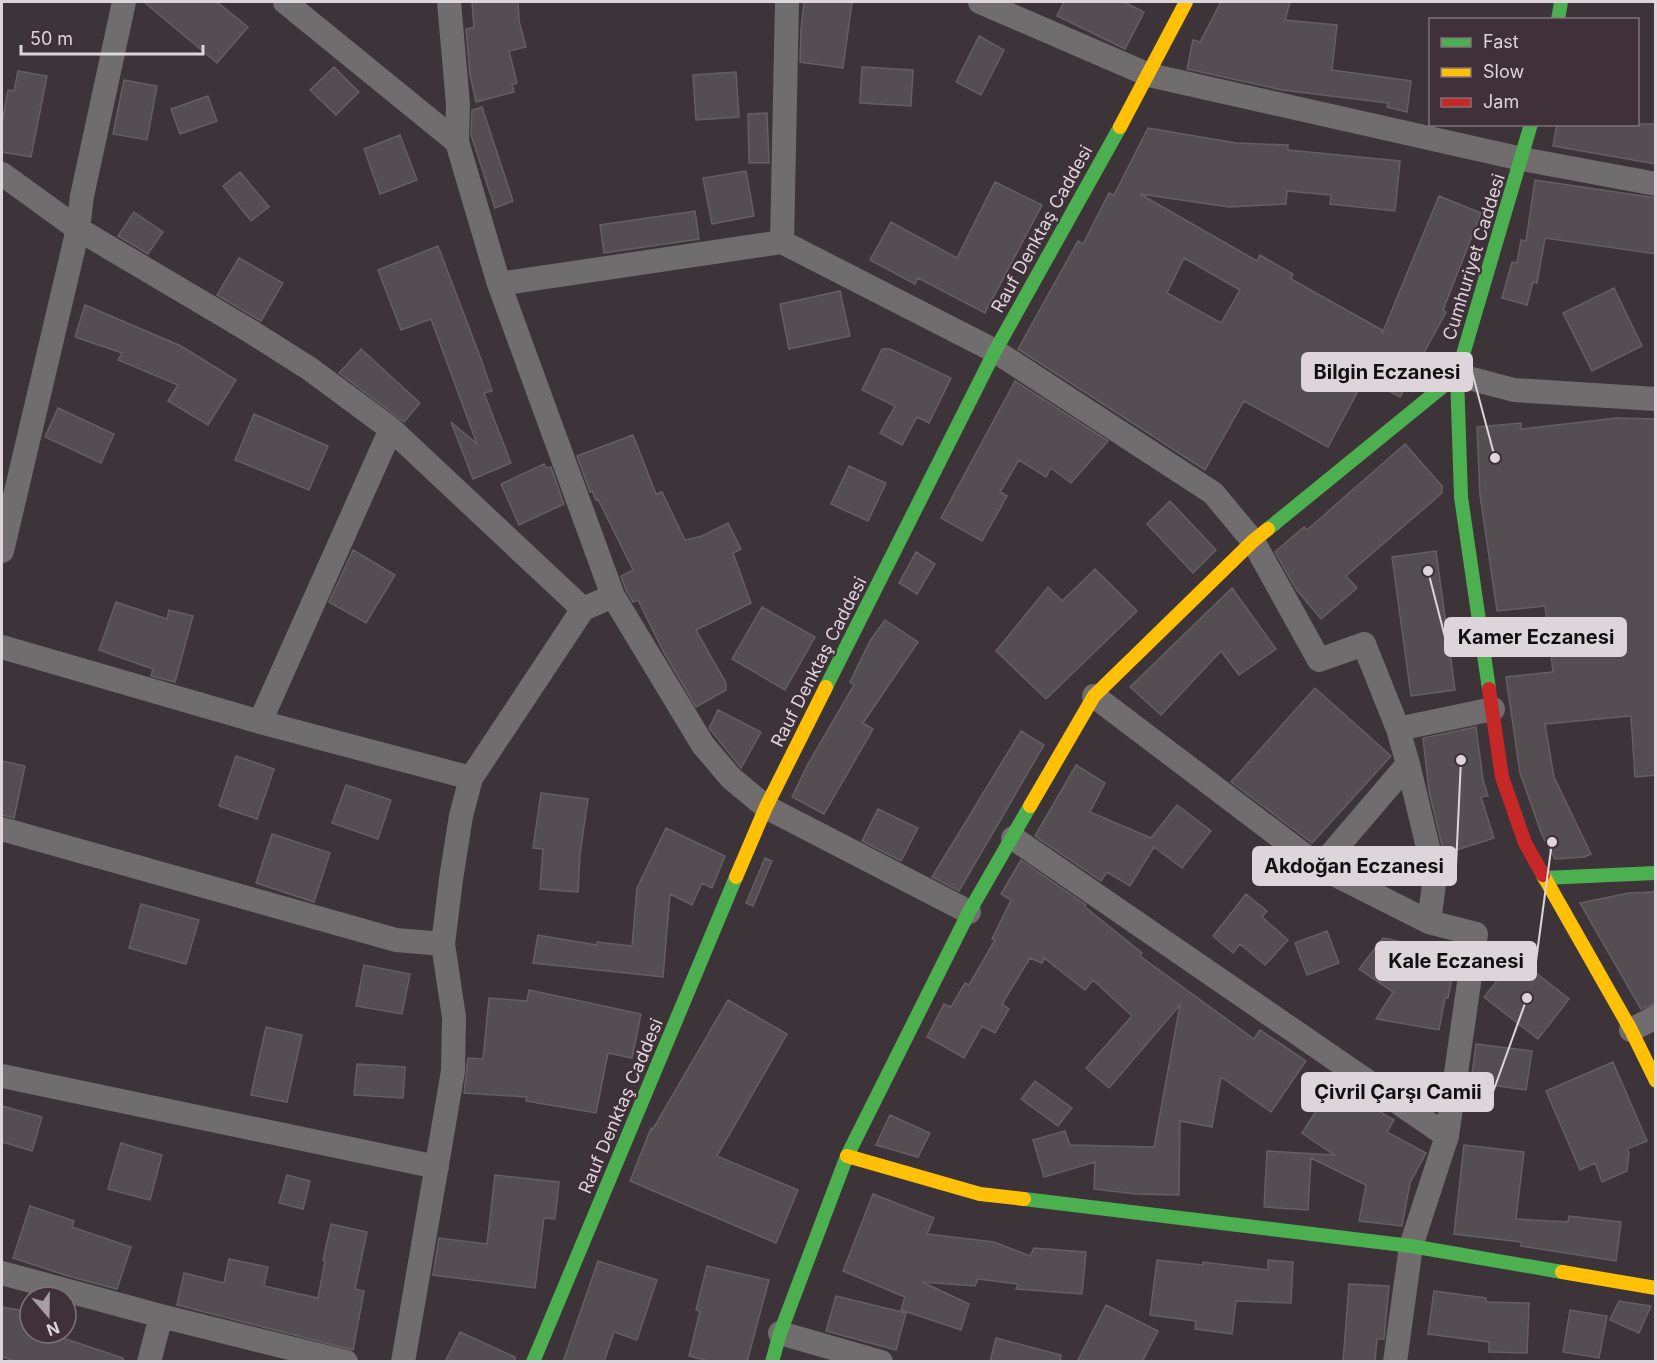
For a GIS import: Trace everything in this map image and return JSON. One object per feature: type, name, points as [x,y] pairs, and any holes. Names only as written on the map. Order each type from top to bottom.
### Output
[{"type":"street","points":[[2,552],[78,229],[82,196],[124,2]]},
{"type":"street","points":[[285,2],[457,142]]},
{"type":"street","points":[[449,2],[458,104],[457,142],[499,284],[613,596],[703,745],[731,778],[766,807],[969,912]]},
{"type":"street","points":[[782,242],[787,2]]},
{"type":"street","points":[[980,2],[1149,75],[1522,159],[1656,184]]},
{"type":"street","name":"Rauf Denktaş Caddesi","points":[[533,1362],[766,807],[995,351],[1149,75],[1186,2]]},
{"type":"street","points":[[1558,18],[1561,2]]},
{"type":"street","name":"Cumhuriyet Caddesi","points":[[1530,126],[1457,375],[1461,496],[1502,777],[1512,810],[1525,843],[1631,1030],[1656,1080]]},
{"type":"street","points":[[2,174],[78,229],[300,363],[391,429],[583,609]]},
{"type":"street","points":[[499,284],[782,242],[995,351],[1213,493],[1253,541],[1319,660],[1364,644],[1398,729],[1435,877],[1429,922]]},
{"type":"street","points":[[772,1362],[780,1333],[847,1156],[969,912],[1094,696],[1253,541],[1457,375],[1514,390],[1656,399]]},
{"type":"street","points":[[260,723],[391,429]]},
{"type":"street","points":[[403,1362],[453,1071],[454,1017],[443,944],[451,879],[471,778],[583,609],[613,596]]},
{"type":"street","points":[[2,647],[260,723],[471,778]]},
{"type":"street","points":[[1094,696],[1320,867],[1429,922],[1476,934],[1446,1136],[1411,1246],[1395,1362]]},
{"type":"street","points":[[1398,729],[1493,709]]},
{"type":"street","points":[[1320,867],[1408,764]]},
{"type":"street","points":[[2,829],[396,940],[443,944]]},
{"type":"street","points":[[1013,838],[1446,1136]]},
{"type":"street","points":[[1544,878],[1656,873]]},
{"type":"street","points":[[1631,1030],[1656,1017]]},
{"type":"street","points":[[2,1076],[437,1167]]},
{"type":"street","points":[[847,1156],[980,1194],[1411,1246],[1656,1288]]},
{"type":"street","points":[[2,1273],[161,1316],[344,1361]]},
{"type":"street","points":[[149,1362],[161,1316]]},
{"type":"street","points":[[780,1333],[881,1362]]},
{"type":"building","points":[[144,2],[217,2],[248,27],[217,63]]},
{"type":"building","points":[[472,2],[518,2],[519,21],[526,47],[509,51],[517,83],[512,85],[514,92],[476,102],[470,75],[466,29],[474,27]]},
{"type":"building","points":[[804,2],[852,2],[843,68],[800,62]]},
{"type":"building","points":[[1064,2],[1124,2],[1144,12],[1125,49],[1057,16]]},
{"type":"building","points":[[1221,2],[1290,2],[1285,20],[1337,25],[1332,70],[1411,81],[1407,112],[1387,107],[1388,103],[1282,90],[1187,69],[1193,40],[1200,42]]},
{"type":"building","points":[[979,36],[1004,50],[981,95],[956,82]]},
{"type":"building","points":[[334,67],[359,92],[336,115],[310,90]]},
{"type":"building","points":[[862,67],[913,70],[911,106],[860,103]]},
{"type":"building","points":[[18,71],[47,76],[31,157],[2,152],[2,123],[8,90],[14,91]]},
{"type":"building","points":[[736,72],[739,117],[696,120],[693,75]]},
{"type":"building","points":[[124,80],[157,86],[147,140],[113,134]]},
{"type":"building","points":[[208,96],[217,121],[180,134],[171,109]]},
{"type":"building","points":[[482,107],[513,201],[495,208],[471,135],[472,110]]},
{"type":"building","points":[[767,113],[769,163],[749,163],[748,114]]},
{"type":"building","points":[[1656,124],[1656,164],[1553,146],[1557,126]]},
{"type":"building","points":[[1148,128],[1236,143],[1288,145],[1288,150],[1400,161],[1395,211],[1330,204],[1331,195],[1287,191],[1286,204],[1229,207],[1140,194],[1257,261],[1260,255],[1293,274],[1291,279],[1382,330],[1382,334],[1439,196],[1481,213],[1443,310],[1446,312],[1400,397],[1365,378],[1328,447],[1244,401],[1205,470],[1018,349],[1078,241],[1083,244],[1109,193],[1114,195]],"holes":[[[1184,258],[1240,290],[1221,323],[1167,293]]]},
{"type":"building","points":[[400,135],[417,180],[380,194],[364,149]]},
{"type":"building","points":[[746,171],[754,216],[712,224],[703,178]]},
{"type":"building","points":[[240,172],[269,207],[251,221],[223,186]]},
{"type":"building","points":[[1535,180],[1656,198],[1656,254],[1545,238],[1537,283],[1533,282],[1527,305],[1502,298],[1512,262],[1517,263],[1521,240],[1526,241]]},
{"type":"building","points":[[995,182],[1042,205],[985,313],[918,278],[915,284],[870,260],[891,222],[957,258]]},
{"type":"building","points":[[695,211],[699,239],[604,253],[600,225]]},
{"type":"building","points":[[134,212],[163,232],[148,254],[118,236]]},
{"type":"building","points":[[438,246],[492,391],[484,393],[511,463],[473,479],[451,422],[477,444],[431,319],[401,330],[378,270]]},
{"type":"building","points":[[239,258],[283,283],[261,321],[217,295]]},
{"type":"building","points":[[1614,288],[1642,346],[1592,371],[1563,313]]},
{"type":"building","points":[[840,291],[850,336],[789,349],[780,304]]},
{"type":"building","points":[[85,305],[181,346],[236,380],[208,425],[168,401],[178,385],[118,360],[122,353],[75,337]]},
{"type":"building","points":[[361,349],[420,403],[404,422],[339,373]]},
{"type":"building","points":[[882,349],[890,349],[951,378],[929,423],[917,417],[902,445],[880,433],[895,406],[862,390]]},
{"type":"building","points":[[1015,381],[1108,441],[1071,483],[1051,468],[1046,477],[1019,460],[1000,492],[1007,496],[982,541],[941,518]]},
{"type":"building","points":[[58,408],[114,434],[101,463],[45,437]]},
{"type":"building","points":[[254,414],[328,446],[309,490],[235,460]]},
{"type":"building","points":[[1617,418],[1656,419],[1656,775],[1635,777],[1631,716],[1545,724],[1554,777],[1591,854],[1584,857],[1555,859],[1542,835],[1520,773],[1506,677],[1553,672],[1545,606],[1497,611],[1480,495],[1477,427],[1521,423],[1521,429]]},
{"type":"building","points":[[633,435],[656,494],[662,492],[685,540],[702,536],[728,523],[741,549],[733,553],[751,603],[696,630],[726,683],[726,690],[696,707],[663,651],[638,600],[633,602],[626,590],[621,576],[633,570],[598,499],[596,500],[592,491],[590,492],[577,456]]},
{"type":"building","points":[[1405,444],[1442,486],[1442,493],[1346,576],[1357,588],[1321,619],[1296,589],[1275,552],[1304,527],[1307,530]]},
{"type":"building","points":[[544,464],[546,468],[551,467],[564,504],[519,525],[501,484]]},
{"type":"building","points":[[849,466],[886,483],[868,521],[831,504]]},
{"type":"building","points":[[1170,501],[1216,550],[1193,573],[1147,524]]},
{"type":"building","points":[[353,550],[395,575],[366,623],[329,602]]},
{"type":"building","points":[[1436,551],[1455,690],[1411,696],[1392,557]]},
{"type":"building","points":[[916,552],[935,564],[917,594],[899,583]]},
{"type":"building","points":[[1095,569],[1137,611],[1046,699],[996,651],[1048,587],[1062,601]]},
{"type":"building","points":[[1232,588],[1276,649],[1239,675],[1221,651],[1161,715],[1130,687]]},
{"type":"building","points":[[116,602],[167,619],[169,610],[193,616],[175,682],[151,676],[153,669],[99,650]]},
{"type":"building","points":[[762,607],[815,637],[785,690],[732,659]]},
{"type":"building","points":[[885,620],[918,642],[863,723],[873,729],[824,814],[792,797],[808,764],[854,685],[850,682],[870,641]]},
{"type":"building","points":[[1315,688],[1391,756],[1312,843],[1231,782]]},
{"type":"building","points":[[718,710],[761,732],[741,768],[709,728]]},
{"type":"building","points":[[1476,727],[1483,780],[1488,796],[1481,797],[1494,838],[1444,854],[1429,791],[1423,738]]},
{"type":"building","points":[[1021,731],[1044,745],[959,891],[932,877]]},
{"type":"building","points":[[236,756],[274,769],[257,819],[219,806]]},
{"type":"building","points":[[2,761],[25,766],[14,818],[2,815]]},
{"type":"building","points":[[1076,765],[1105,783],[1090,812],[1151,838],[1177,805],[1211,831],[1182,868],[1154,847],[1130,886],[1107,872],[1101,881],[1035,836]]},
{"type":"building","points":[[346,785],[391,800],[378,839],[332,823]]},
{"type":"building","points":[[541,793],[588,799],[580,854],[578,892],[540,889],[543,849],[533,848]]},
{"type":"building","points":[[878,809],[918,828],[901,861],[862,841]]},
{"type":"building","points":[[666,828],[725,856],[712,888],[702,883],[692,905],[670,894],[663,977],[533,963],[538,935],[597,945],[597,942],[632,946],[637,888]]},
{"type":"building","points":[[272,834],[330,853],[314,902],[256,883]]},
{"type":"building","points":[[765,858],[772,861],[753,906],[746,903]]},
{"type":"building","points":[[1021,860],[1086,905],[1085,907],[1142,953],[1140,956],[1254,1039],[1260,1030],[1306,1061],[1271,1112],[1221,1077],[1212,1127],[1180,1121],[1179,1195],[1136,1194],[1094,1189],[1095,1162],[1044,1177],[1033,1140],[1065,1131],[1070,1145],[1154,1147],[1180,1005],[1109,1088],[1086,1068],[1132,1016],[1093,980],[1085,990],[1044,958],[1042,963],[1030,958],[1002,1004],[1009,1009],[995,1033],[982,1026],[964,1058],[927,1037],[944,1004],[951,1007],[965,983],[969,985],[995,940],[992,939],[1011,900],[1001,894]]},
{"type":"building","points":[[1656,892],[1656,1003],[1641,1009],[1580,903],[1629,893]]},
{"type":"building","points":[[1246,894],[1267,911],[1262,917],[1288,940],[1265,965],[1240,944],[1233,953],[1213,936]]},
{"type":"building","points":[[141,904],[199,920],[186,964],[129,948]]},
{"type":"building","points":[[1327,931],[1339,963],[1307,975],[1295,943]]},
{"type":"building","points":[[1383,938],[1457,953],[1439,1030],[1376,1019],[1393,992],[1359,969]]},
{"type":"building","points":[[1516,957],[1569,999],[1538,1039],[1484,997]]},
{"type":"building","points":[[364,965],[410,974],[402,1014],[356,1006]]},
{"type":"building","points":[[529,990],[641,1014],[632,1058],[608,1053],[596,1113],[526,1101],[527,1097],[464,1093],[468,1058],[483,1059],[489,998],[527,1001]]},
{"type":"building","points":[[728,1000],[787,1034],[717,1156],[798,1190],[776,1243],[630,1181],[651,1128],[653,1129]]},
{"type":"building","points":[[266,1027],[302,1035],[287,1102],[251,1095]]},
{"type":"building","points":[[1476,1044],[1532,1051],[1526,1090],[1471,1082]]},
{"type":"building","points":[[1613,1062],[1647,1141],[1627,1149],[1629,1153],[1627,1171],[1602,1182],[1595,1163],[1580,1170],[1546,1091]]},
{"type":"building","points":[[357,1064],[405,1067],[403,1098],[354,1095]]},
{"type":"building","points":[[1035,1081],[1072,1108],[1058,1126],[1021,1099]]},
{"type":"building","points":[[1332,1086],[1360,1104],[1362,1101],[1394,1120],[1387,1132],[1426,1153],[1410,1183],[1402,1226],[1359,1221],[1366,1185],[1311,1158],[1308,1210],[1264,1207],[1267,1151],[1334,1155],[1302,1133]]},
{"type":"building","points":[[2,1106],[42,1117],[32,1151],[2,1142]]},
{"type":"building","points":[[890,1115],[930,1133],[918,1157],[876,1145]]},
{"type":"building","points":[[121,1143],[162,1155],[150,1200],[108,1189]]},
{"type":"building","points":[[1464,1145],[1524,1152],[1516,1219],[1568,1222],[1569,1216],[1621,1222],[1616,1261],[1521,1246],[1521,1242],[1454,1234]]},
{"type":"building","points":[[287,1175],[310,1181],[303,1209],[279,1203]]},
{"type":"building","points":[[495,1175],[559,1182],[555,1219],[544,1218],[535,1288],[433,1275],[439,1238],[487,1244]]},
{"type":"building","points":[[873,1194],[934,1218],[927,1234],[994,1242],[1030,1256],[1034,1248],[1086,1252],[1082,1294],[1016,1289],[1018,1284],[978,1279],[975,1286],[922,1282],[969,1304],[961,1330],[901,1310],[905,1297],[843,1271]]},
{"type":"building","points":[[30,1206],[74,1221],[72,1227],[131,1247],[117,1289],[13,1258]]},
{"type":"building","points":[[331,1224],[367,1232],[355,1289],[364,1291],[353,1350],[177,1305],[184,1273],[224,1283],[229,1259],[268,1267],[264,1286],[318,1298]]},
{"type":"building","points":[[1157,1260],[1203,1265],[1203,1262],[1268,1270],[1268,1260],[1293,1262],[1291,1303],[1236,1301],[1232,1334],[1195,1329],[1196,1321],[1150,1315]]},
{"type":"building","points":[[598,1261],[657,1280],[637,1340],[614,1332],[604,1362],[563,1362]]},
{"type":"building","points":[[707,1266],[769,1280],[747,1362],[712,1362],[689,1356],[700,1311],[696,1310]]},
{"type":"building","points":[[1349,1284],[1389,1286],[1384,1339],[1377,1339],[1375,1362],[1343,1362]]},
{"type":"building","points":[[1434,1291],[1486,1298],[1486,1302],[1529,1303],[1527,1353],[1489,1352],[1489,1342],[1428,1334]]},
{"type":"building","points":[[836,1296],[906,1313],[896,1350],[826,1331]]},
{"type":"building","points":[[1619,1301],[1651,1306],[1639,1333],[1610,1320]]},
{"type":"building","points":[[1106,1305],[1158,1331],[1142,1362],[1077,1362]]},
{"type":"building","points":[[2,1307],[18,1310],[18,1345],[78,1345],[78,1343],[123,1358],[123,1362],[20,1362],[2,1357]]},
{"type":"building","points":[[1570,1310],[1607,1316],[1599,1358],[1563,1352]]},
{"type":"building","points":[[460,1332],[515,1357],[515,1362],[445,1362]]},
{"type":"building","points":[[996,1338],[1061,1355],[1060,1362],[990,1362]]},
{"type":"traffic: fast","points":[[1558,18],[1561,2]]},
{"type":"traffic: fast","points":[[1489,689],[1461,497],[1457,375],[1530,126]]},
{"type":"traffic: fast","points":[[826,687],[995,351],[1120,127]]},
{"type":"traffic: fast","points":[[1268,529],[1457,375]]},
{"type":"traffic: fast","points":[[772,1362],[780,1333],[847,1156],[969,912],[1030,806]]},
{"type":"traffic: fast","points":[[1544,878],[1656,873]]},
{"type":"traffic: fast","points":[[533,1362],[736,877]]},
{"type":"traffic: fast","points":[[1024,1199],[1411,1246],[1562,1272]]},
{"type":"traffic: slow","points":[[1120,127],[1186,2]]},
{"type":"traffic: slow","points":[[1030,806],[1094,696],[1268,529]]},
{"type":"traffic: slow","points":[[736,877],[766,807],[826,687]]},
{"type":"traffic: slow","points":[[1543,875],[1631,1030],[1656,1081]]},
{"type":"traffic: slow","points":[[847,1156],[980,1194],[1024,1199]]},
{"type":"traffic: slow","points":[[1562,1272],[1656,1288]]},
{"type":"traffic: jam","points":[[1489,689],[1502,777],[1525,843],[1543,875]]},
{"type":"place","name":"Bilgin Eczanesi","points":[[1495,458]]},
{"type":"place","name":"Kamer Eczanesi","points":[[1428,571]]},
{"type":"place","name":"Akdoğan Eczanesi","points":[[1461,760]]},
{"type":"place","name":"Kale Eczanesi","points":[[1552,842]]},
{"type":"place","name":"Çivril Çarşı Camii","points":[[1527,998]]}]
